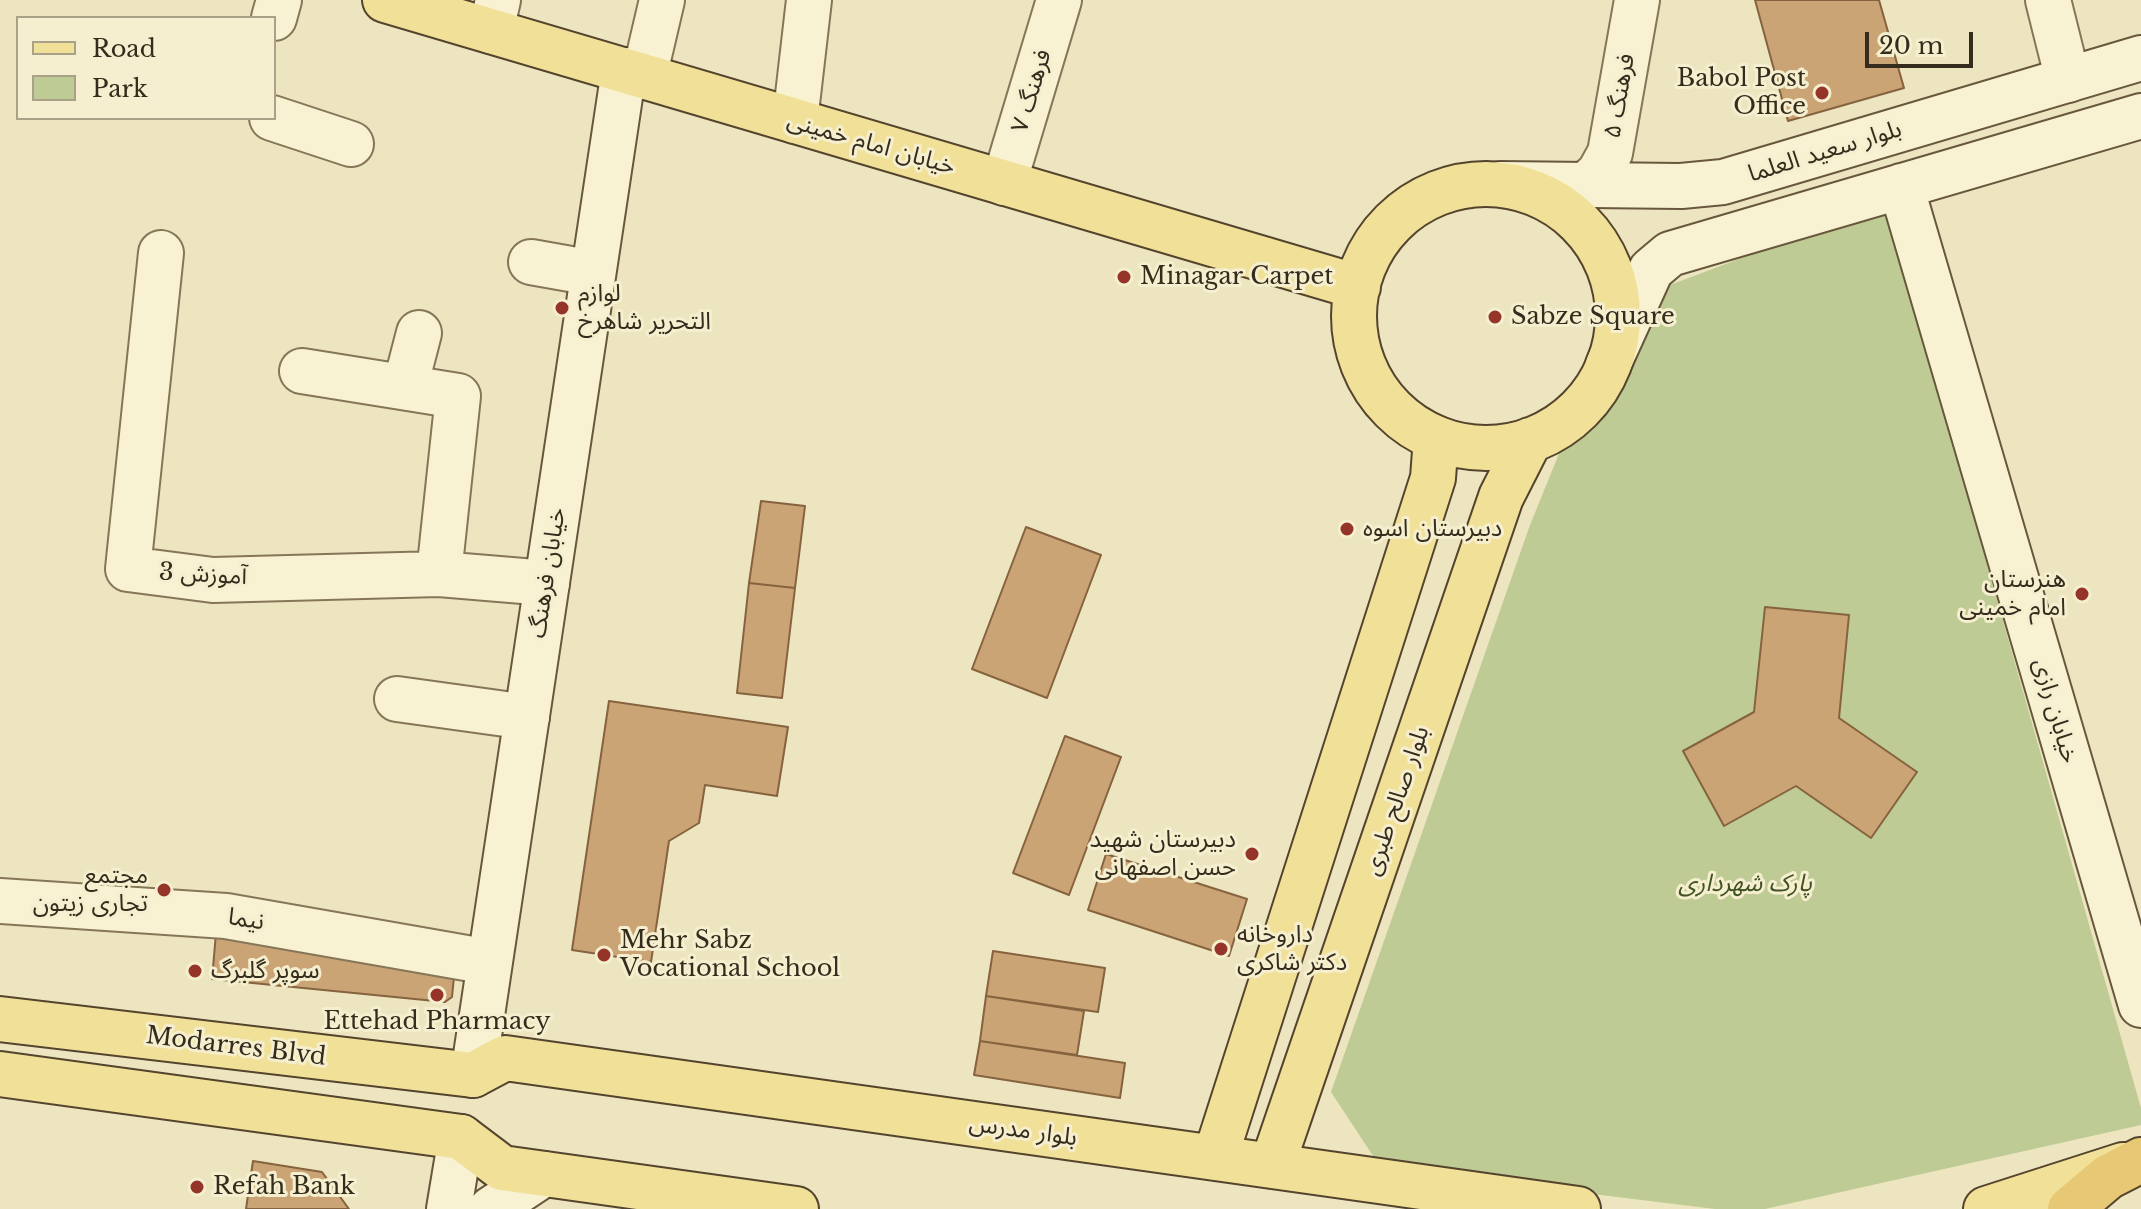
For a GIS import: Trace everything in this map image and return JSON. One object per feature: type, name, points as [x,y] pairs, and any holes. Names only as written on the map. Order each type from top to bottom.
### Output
[{"type":"highway","points":[[2070,1209],[2108,1177],[2141,1159]]},
{"type":"main road","name":"خیابان امام خمینی","points":[[385,0],[494,16],[634,74],[1358,287]]},
{"type":"main road","name":"خیابان فرهنگ","points":[[473,1075],[593,273],[634,74],[662,0]]},
{"type":"main road","points":[[795,121],[809,0]]},
{"type":"main road","name":"فرهنگ ۷","points":[[1004,183],[1059,0]]},
{"type":"main road","name":"فرهنگ ۵","points":[[1586,185],[1599,173],[1610,153],[1637,0]]},
{"type":"main road","points":[[2048,0],[2068,80]]},
{"type":"main road","name":"بلوار سعید العلما","points":[[1500,184],[1681,186],[1723,182],[2141,58]]},
{"type":"main road","points":[[1608,365],[1618,314],[1609,267],[1598,246],[1566,210],[1523,188],[1500,184],[1452,188],[1409,208],[1376,243],[1358,287],[1356,335],[1371,380],[1401,417],[1436,438],[1466,446],[1490,448],[1530,440],[1558,427],[1576,411],[1595,390],[1608,365],[1651,270],[1670,254],[2141,116]]},
{"type":"main road","points":[[276,119],[351,144]]},
{"type":"main road","name":"خیابان رازی","points":[[1901,186],[2141,1005]]},
{"type":"main road","name":"آموزش 3","points":[[161,253],[128,569],[213,580],[439,574],[547,583]]},
{"type":"main road","points":[[531,262],[593,273]]},
{"type":"main road","points":[[405,387],[419,333]]},
{"type":"main road","points":[[302,371],[458,396],[439,574]]},
{"type":"main road","points":[[1215,1158],[1433,478],[1436,438]]},
{"type":"main road","name":"بلوار صالح طبری","points":[[1272,1166],[1501,497],[1530,440]]},
{"type":"main road","points":[[397,699],[527,717]]},
{"type":"main road","name":"نیما","points":[[0,901],[226,916],[489,962]]},
{"type":"main road","name":"Modarres Blvd","points":[[0,1019],[473,1075]]},
{"type":"main road","name":"بلوار مدرس","points":[[473,1075],[505,1058],[1578,1209]]},
{"type":"main road","points":[[0,1074],[461,1137],[502,1168],[796,1209]]},
{"type":"main road","points":[[449,1209],[461,1137]]},
{"type":"main road","points":[[1986,1209],[2141,1159]]},
{"type":"main road","points":[[491,1209],[544,1174]]},
{"type":"green space","name":"پارک شهرداری","points":[[1885,204],[2141,1108],[2141,1125],[1765,1209],[1715,1209],[1381,1168],[1331,1092],[1530,525],[1576,412],[1616,338],[1630,300]]},
{"type":"building","points":[[1755,0],[1879,0],[1904,88],[1788,121]]},
{"type":"building","points":[[761,501],[805,506],[795,588],[749,583]]},
{"type":"building","points":[[1026,527],[1101,555],[1047,698],[972,669]]},
{"type":"building","points":[[749,583],[795,588],[782,698],[737,693]]},
{"type":"building","points":[[1765,607],[1849,615],[1839,718],[1917,772],[1871,838],[1796,786],[1724,826],[1683,751],[1754,712]]},
{"type":"building","points":[[609,701],[788,727],[777,796],[705,785],[699,823],[669,841],[651,962],[572,950]]},
{"type":"building","points":[[1065,736],[1121,757],[1069,895],[1013,873]]},
{"type":"building","points":[[1106,854],[1247,899],[1229,956],[1088,910]]},
{"type":"building","points":[[217,922],[457,946],[452,997],[445,1002],[212,979]]},
{"type":"building","points":[[993,951],[1105,968],[1098,1012],[986,996]]},
{"type":"building","points":[[986,996],[1084,1011],[1077,1055],[980,1041]]},
{"type":"building","points":[[980,1041],[1125,1063],[1120,1098],[974,1075]]},
{"type":"building","points":[[253,1161],[322,1172],[349,1209],[246,1209]]},
{"type":"place","name":"Babol Post Office","points":[[1822,93]]},
{"type":"place","name":"Minagar Carpet","points":[[1124,277]]},
{"type":"place","name":"لوازم التحریر شاهرخ","points":[[562,308]]},
{"type":"place","name":"Sabze Square","points":[[1495,317]]},
{"type":"place","name":"دبیرستان اسوه","points":[[1347,529]]},
{"type":"place","name":"هنرستان امام خمینی","points":[[2082,594]]},
{"type":"place","name":"دبیرستان شهید حسن اصفهانی","points":[[1252,854]]},
{"type":"place","name":"مجتمع تجاری زیتون","points":[[164,890]]},
{"type":"place","name":"داروخانه دکتر شاکری","points":[[1221,949]]},
{"type":"place","name":"Mehr Sabz Vocational School","points":[[604,955]]},
{"type":"place","name":"سوپر گلبرگ","points":[[195,971]]},
{"type":"place","name":"Ettehad Pharmacy","points":[[437,995]]},
{"type":"place","name":"Refah Bank","points":[[197,1187]]}]
